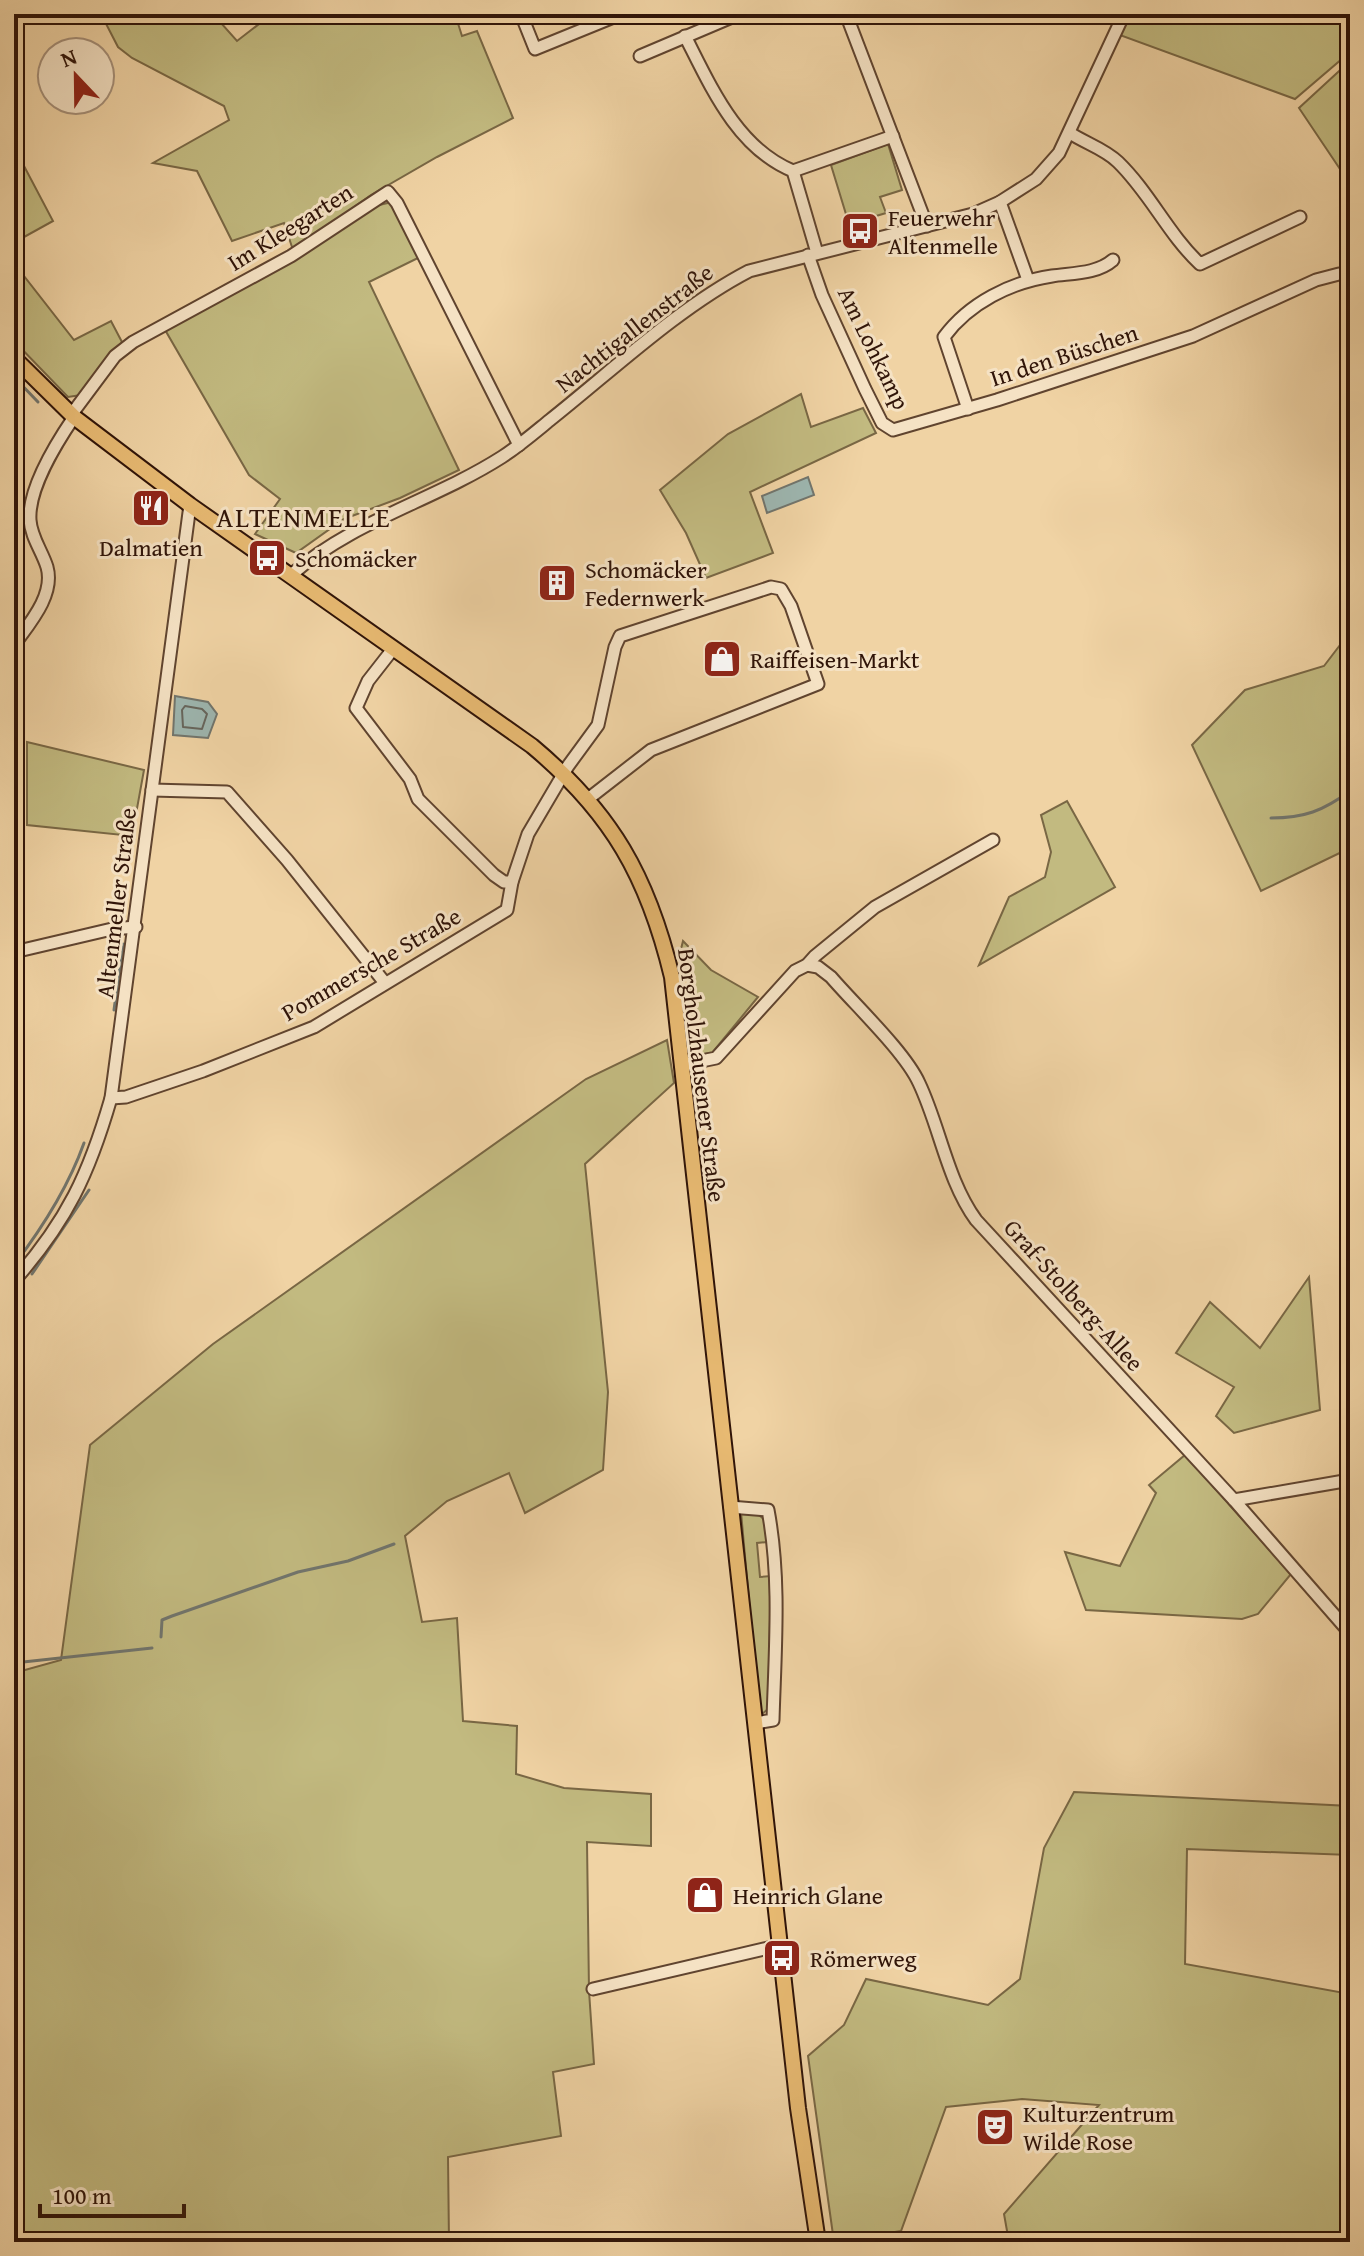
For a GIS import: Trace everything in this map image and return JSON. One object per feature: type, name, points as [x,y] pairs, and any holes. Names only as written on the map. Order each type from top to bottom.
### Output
[{"type":"main road","name":"Borgholzhausener Straße","points":[[14,358],[73,416],[190,505],[532,746],[588,799],[636,869],[656,917],[672,977],[803,2144],[818,2242]]},
{"type":"street","points":[[521,14],[535,49],[621,14]]},
{"type":"street","points":[[640,56],[739,14]]},
{"type":"street","points":[[846,14],[927,226]]},
{"type":"street","name":"Nachtigallenstraße","points":[[291,575],[356,529],[470,475],[519,445],[711,292],[749,271],[973,214],[1000,202],[1036,179],[1059,153],[1070,133],[1124,14]]},
{"type":"street","points":[[685,36],[712,89],[747,140],[773,163],[793,171],[893,136]]},
{"type":"street","points":[[1070,133],[1116,160],[1161,214],[1180,245],[1200,264],[1300,217]]},
{"type":"street","name":"Am Lohkamp","points":[[793,171],[831,315],[882,423],[893,430],[968,409]]},
{"type":"street","name":"Im Kleegarten","points":[[73,416],[115,356],[133,342],[291,256],[388,192],[397,203],[519,445]]},
{"type":"street","points":[[1000,202],[1028,280]]},
{"type":"street","name":"In den Büschen","points":[[1113,260],[1087,271],[1028,280],[1009,287],[954,323],[944,337],[968,409],[1193,336],[1316,280],[1339,274]]},
{"type":"street","points":[[14,645],[42,604],[48,584],[48,570],[34,537],[30,512],[53,450],[73,416]]},
{"type":"street","name":"Altenmeller Straße","points":[[14,1281],[43,1248],[73,1199],[93,1157],[111,1098],[190,505]]},
{"type":"street","name":"Pommersche Straße","points":[[111,1098],[126,1097],[195,1074],[314,1027],[507,910],[512,882],[528,834],[564,773],[598,725],[620,636],[771,587],[781,589],[791,606],[818,684],[651,750],[588,799]]},
{"type":"street","points":[[393,649],[368,681],[356,708],[410,779],[418,799],[494,875],[504,882],[512,882]]},
{"type":"street","points":[[152,790],[227,792],[237,800],[385,983]]},
{"type":"street","points":[[682,1065],[716,1058],[731,1045],[786,977],[807,965],[875,907],[993,840]]},
{"type":"street","points":[[14,952],[112,929],[136,927]]},
{"type":"street","name":"Graf-Stolberg-Allee","points":[[807,965],[818,967],[831,977],[918,1079],[960,1195],[976,1220],[1234,1500],[1350,1633]]},
{"type":"street","points":[[1234,1500],[1350,1480]]},
{"type":"street","points":[[730,1507],[768,1510],[772,1530],[777,1584],[773,1720],[756,1723]]},
{"type":"street","points":[[593,1989],[781,1945]]},
{"type":"shaded area","points":[[101,14],[213,14],[237,41],[272,14],[408,14],[411,18],[424,14],[429,20],[441,14],[455,14],[462,36],[477,31],[513,118],[371,195],[293,250],[284,223],[232,241],[197,171],[153,163],[229,120],[224,106],[132,58],[118,47],[116,36],[112,36]]},
{"type":"shaded area","points":[[1127,14],[1350,14],[1350,52],[1295,99],[1117,34]]},
{"type":"shaded area","points":[[1350,61],[1350,184],[1299,108]]},
{"type":"shaded area","points":[[888,144],[902,190],[880,197],[886,213],[849,224],[831,165]]},
{"type":"shaded area","points":[[14,147],[53,221],[24,237],[17,267],[74,340],[111,321],[123,344],[81,395],[68,397],[14,341]]},
{"type":"shaded area","points":[[392,202],[420,257],[369,282],[459,470],[400,498],[344,519],[296,553],[255,534],[280,499],[249,475],[164,328],[375,206]]},
{"type":"shaded area","points":[[801,394],[811,427],[863,408],[876,433],[750,492],[773,553],[706,578],[686,533],[660,490],[728,434]]},
{"type":"shaded area","points":[[1350,632],[1350,848],[1261,891],[1192,745],[1245,690],[1324,666]]},
{"type":"shaded area","points":[[27,742],[144,770],[132,836],[27,825]]},
{"type":"shaded area","points":[[1067,801],[1115,887],[979,965],[1009,897],[1045,877],[1051,852],[1041,815]]},
{"type":"shaded area","points":[[683,941],[711,970],[758,997],[712,1053],[695,1055],[690,985],[680,953]]},
{"type":"shaded area","points":[[667,1040],[674,1083],[585,1164],[608,1392],[603,1470],[525,1513],[509,1473],[447,1501],[405,1536],[422,1622],[457,1618],[463,1721],[517,1726],[516,1774],[564,1788],[651,1794],[651,1846],[587,1842],[589,1991],[594,2064],[553,2072],[561,2136],[448,2157],[449,2242],[14,2242],[14,1673],[61,1660],[90,1445],[213,1344],[586,1079]]},
{"type":"shaded area","points":[[1309,1277],[1320,1410],[1234,1433],[1216,1416],[1234,1387],[1176,1353],[1210,1302],[1260,1348]]},
{"type":"shaded area","points":[[1185,1455],[1291,1574],[1258,1614],[1242,1619],[1086,1610],[1065,1552],[1120,1566],[1156,1493],[1149,1485]]},
{"type":"shaded area","points":[[754,1511],[765,1520],[768,1542],[757,1543],[760,1577],[771,1576],[768,1709],[762,1714],[759,1711],[741,1512]]},
{"type":"shaded area","points":[[1074,1792],[1350,1806],[1350,1855],[1187,1849],[1185,1964],[1350,1994],[1350,2242],[1009,2242],[1004,2214],[1099,2105],[1022,2099],[946,2107],[901,2231],[834,2242],[808,2056],[844,2025],[866,1979],[988,2005],[1020,1979],[1044,1848]]},
{"type":"water","points":[[808,477],[814,495],[767,513],[762,496]]},
{"type":"water","points":[[175,696],[208,702],[217,714],[208,738],[173,735]]},
{"type":"waterway","points":[[14,377],[38,402]]},
{"type":"waterway","points":[[1271,818],[1313,812],[1350,791]]},
{"type":"waterway","points":[[114,1010],[123,944]]},
{"type":"waterway","points":[[14,1265],[54,1207],[84,1143]]},
{"type":"waterway","points":[[32,1274],[89,1190]]},
{"type":"waterway","points":[[14,1296],[23,1286]]},
{"type":"waterway","points":[[161,1637],[162,1620],[172,1616],[298,1572],[348,1561],[394,1544]]},
{"type":"waterway","points":[[14,1663],[152,1648]]},
{"type":"place","name":"Feuerwehr Altenmelle","points":[[860,231]]},
{"type":"place","name":"Dalmatien","points":[[151,508]]},
{"type":"place","name":"Schomäcker","points":[[267,558]]},
{"type":"place","name":"Schomäcker Federnwerk","points":[[557,583]]},
{"type":"place","name":"Raiffeisen-Markt","points":[[722,659]]},
{"type":"place","name":"Heinrich Glane","points":[[705,1895]]},
{"type":"place","name":"Römerweg","points":[[782,1958]]},
{"type":"place","name":"Kulturzentrum Wilde Rose","points":[[995,2127]]},
{"type":"district","name":"ALTENMELLE","points":[[304,516]]}]
